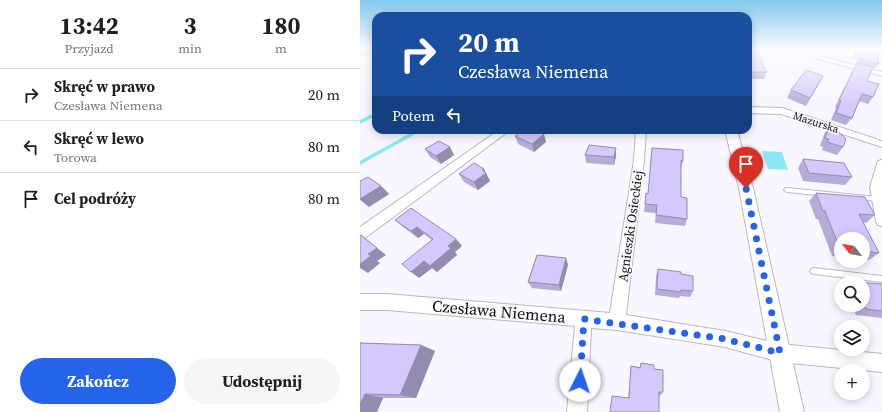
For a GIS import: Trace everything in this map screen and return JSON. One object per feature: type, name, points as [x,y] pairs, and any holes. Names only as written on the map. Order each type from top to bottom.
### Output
[{"type":"street","points":[[859,68],[882,74]]},
{"type":"street","name":"Mazurska","points":[[752,110],[782,111],[882,144]]},
{"type":"street","points":[[360,234],[500,134]]},
{"type":"street","name":"Agnieszki Osieckiej","points":[[617,322],[639,160],[641,134]]},
{"type":"street","points":[[732,134],[746,188],[792,412]]},
{"type":"street","points":[[882,164],[876,187],[882,219]]},
{"type":"street","name":"Czesława Niemena","points":[[360,302],[387,302],[617,322],[725,339],[780,353],[882,364]]},
{"type":"street","points":[[577,412],[584,319]]},
{"type":"lane","points":[[787,190],[877,198]]},
{"type":"lane","points":[[814,271],[882,279]]},
{"type":"water","points":[[762,151],[782,152],[788,170],[768,169]]},
{"type":"building","points":[[752,68],[765,68],[767,72],[752,72]]},
{"type":"building","points":[[854,68],[872,68],[867,81],[879,84],[873,97],[862,94],[852,118],[836,113],[841,100],[839,100]]},
{"type":"building","points":[[806,70],[823,76],[810,98],[791,90]]},
{"type":"building","points":[[831,124],[846,139],[843,147],[827,142],[829,139],[825,138]]},
{"type":"building","points":[[518,134],[544,134],[532,144],[515,136]]},
{"type":"building","points":[[439,141],[450,147],[436,156],[425,149]]},
{"type":"building","points":[[589,145],[616,148],[614,157],[585,155]]},
{"type":"building","points":[[652,148],[683,150],[683,161],[681,160],[681,197],[687,198],[687,219],[656,215],[657,205],[645,204],[646,193],[648,194]]},
{"type":"building","points":[[803,159],[844,163],[852,177],[809,173]]},
{"type":"building","points":[[474,163],[484,169],[482,170],[486,173],[474,182],[459,174]]},
{"type":"building","points":[[368,177],[381,186],[360,199],[360,181]]},
{"type":"building","points":[[816,193],[865,197],[875,215],[859,214],[868,232],[834,232],[834,234],[825,211],[823,211]]},
{"type":"building","points":[[411,208],[456,239],[448,246],[451,248],[430,266],[424,261],[411,272],[402,264],[433,239],[417,227],[411,231],[395,220]]},
{"type":"building","points":[[361,235],[377,248],[368,254],[371,256],[360,264],[360,236]]},
{"type":"building","points":[[870,235],[879,253],[870,252]]},
{"type":"building","points":[[537,255],[566,258],[559,285],[528,282]]},
{"type":"building","points":[[658,269],[681,272],[681,274],[693,276],[693,291],[681,290],[681,292],[657,289]]},
{"type":"building","points":[[870,283],[882,284],[882,311],[870,310]]},
{"type":"building","points":[[360,343],[421,345],[400,395],[365,394],[360,404]]},
{"type":"building","points":[[641,363],[654,365],[654,369],[663,370],[663,392],[659,392],[659,412],[610,412],[612,396],[629,398],[631,366],[640,368]]},
{"type":"waterway","points":[[360,122],[372,116]]},
{"type":"waterway","points":[[360,163],[412,134]]},
{"type":"route","points":[[580,381],[584,319],[617,322],[725,339],[780,353],[746,188]]}]
